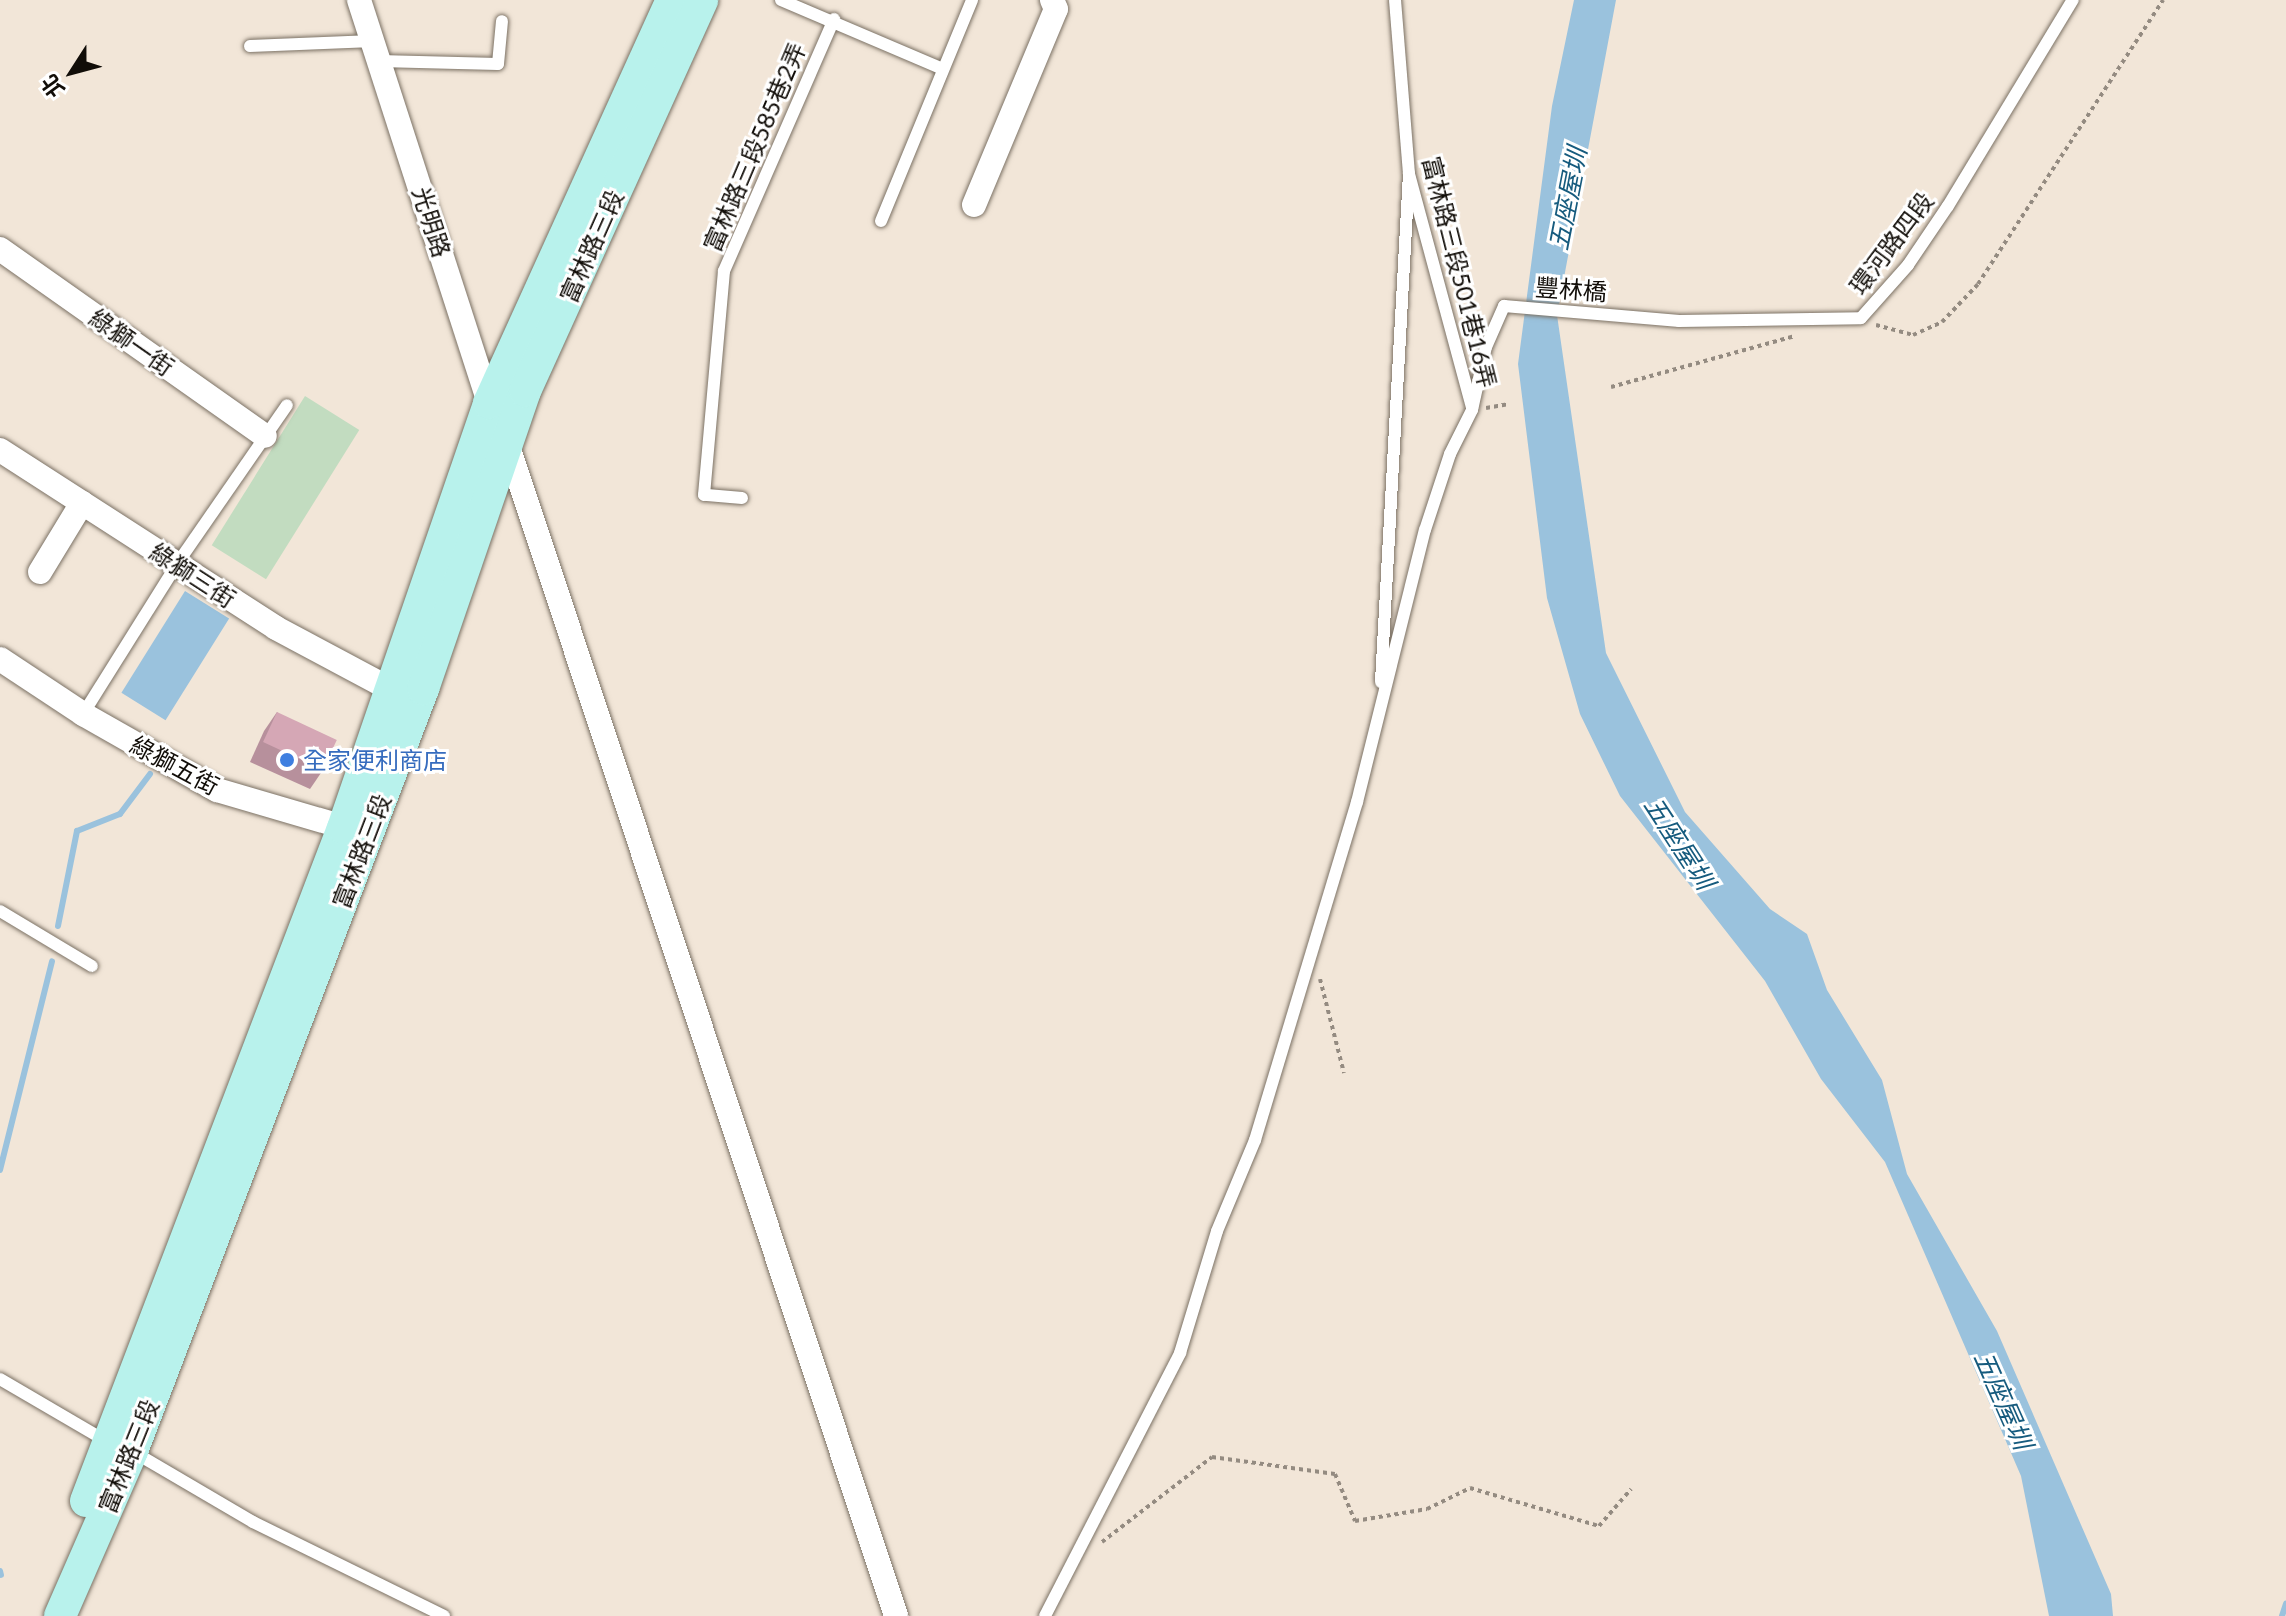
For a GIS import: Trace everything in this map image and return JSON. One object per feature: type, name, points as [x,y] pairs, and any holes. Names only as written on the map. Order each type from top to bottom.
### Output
[{"type":"main road","name":"富林路三段","points":[[355,831],[392,690],[489,403],[672,0]]},
{"type":"main road","name":"富林路三段","points":[[60,1616],[121,1447],[525,391],[702,0]]},
{"type":"main road","name":"富林路三段","points":[[36,1616],[121,1447]]},
{"type":"street","name":"光明路","points":[[359,0],[489,403],[507,443],[896,1616]]},
{"type":"street","points":[[974,205],[1056,9],[1052,0]]},
{"type":"street","name":"綠獅一街","points":[[0,249],[265,436]]},
{"type":"street","name":"綠獅三街","points":[[2,455],[276,628],[392,690]]},
{"type":"street","points":[[40,572],[82,503]]},
{"type":"street","name":"綠獅五街","points":[[0,659],[83,714],[217,790],[355,831]]},
{"type":"lane","points":[[781,0],[834,19],[943,69]]},
{"type":"lane","points":[[816,14],[823,0]]},
{"type":"lane","points":[[881,221],[972,0]]},
{"type":"lane","name":"富林路三段501巷16弄","points":[[1395,0],[1409,174],[1472,410]]},
{"type":"lane","name":"環河路四段","points":[[1636,316],[1679,321],[1861,318],[1908,265],[1948,206],[2073,0]]},
{"type":"lane","name":"富林路三段585巷2弄","points":[[742,498],[704,495],[724,271],[834,19]]},
{"type":"lane","points":[[250,46],[376,51],[498,64],[502,21]]},
{"type":"lane","points":[[1380,708],[1409,174]]},
{"type":"lane","name":"豐林橋","points":[[1472,410],[1486,347],[1504,306],[1636,316]]},
{"type":"lane","points":[[83,714],[177,564],[287,405]]},
{"type":"lane","points":[[1045,1616],[1180,1353],[1217,1231],[1255,1140],[1313,950],[1425,530],[1450,454],[1472,410]]},
{"type":"lane","points":[[0,911],[92,966]]},
{"type":"lane","points":[[0,1379],[253,1522],[444,1616]]},
{"type":"path","points":[[1861,318],[1913,335],[1942,322],[1978,284],[2163,0]]},
{"type":"path","points":[[1611,387],[1802,334]]},
{"type":"path","points":[[1313,950],[1344,1073]]},
{"type":"path","points":[[1072,1566],[1212,1457],[1335,1474],[1355,1521],[1427,1509],[1470,1488],[1599,1526],[1631,1489]]},
{"type":"green space","points":[[305,396],[359,430],[266,579],[212,545]]},
{"type":"water","name":"五座屋圳","points":[[1574,0],[1616,0],[1557,315],[1606,653],[1685,812],[1770,909],[1807,934],[1827,990],[1882,1080],[1907,1174],[1997,1331],[2111,1594],[2113,1616],[2049,1616],[2021,1476],[1885,1162],[1821,1079],[1765,981],[1620,796],[1580,714],[1547,598],[1518,364],[1552,106]]},
{"type":"water","points":[[185,591],[229,619],[166,720],[121,693]]},
{"type":"building","points":[[277,712],[337,740],[323,770],[263,742]]},
{"type":"waterway","points":[[58,926],[77,831],[120,814],[150,774]]},
{"type":"waterway","points":[[0,1170],[52,961]]},
{"type":"waterway","points":[[0,1571],[1,1575]]},
{"type":"waterway","points":[[2282,1616],[2286,1604]]},
{"type":"place","name":"全家便利商店","points":[[287,760]]}]
